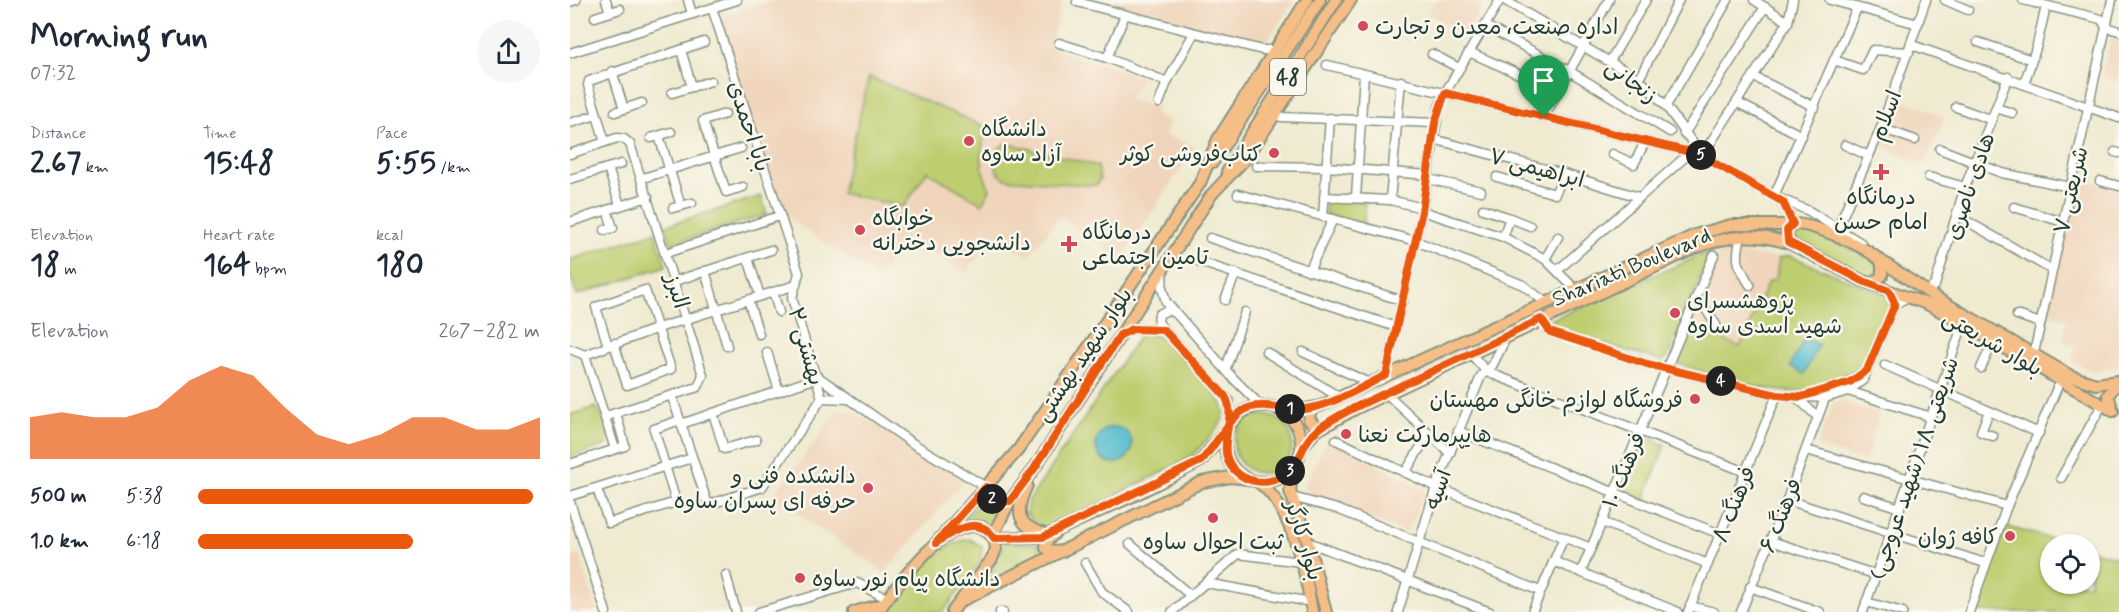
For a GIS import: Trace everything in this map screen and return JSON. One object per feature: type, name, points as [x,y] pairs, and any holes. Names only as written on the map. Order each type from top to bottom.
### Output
[{"type":"main road","name":"بلوار شهید بهشتی","points":[[936,543],[1018,450],[1200,183],[1218,139],[1307,0]]},
{"type":"main road","name":"48","points":[[1200,183],[1320,0]]},
{"type":"main road","name":"48","points":[[1212,194],[1336,0]]},
{"type":"main road","name":"بلوار شهید بهشتی","points":[[993,537],[1010,501],[1034,469],[1212,194],[1247,157],[1351,0]]},
{"type":"main road","points":[[1791,244],[1786,234],[1793,224]]},
{"type":"main road","name":"Shariati Boulevard","points":[[1277,409],[1311,408],[1339,397],[1695,235],[1731,225],[1793,224]]},
{"type":"main road","name":"بلوار شریعتی","points":[[1793,224],[1829,233],[1877,258],[1927,291],[2086,382],[2107,384],[2119,381]]},
{"type":"main road","name":"Shariati Boulevard","points":[[1301,448],[1319,429],[1386,393],[1541,319],[1693,249],[1722,238],[1763,237],[1791,244],[1868,283]]},
{"type":"main road","points":[[1868,283],[1876,282],[1882,276],[1884,268],[1877,258]]},
{"type":"main road","name":"بلوار شریعتی","points":[[1868,283],[1908,297],[1963,324],[2117,414]]},
{"type":"main road","points":[[2117,414],[2108,395],[2119,381]]},
{"type":"main road","points":[[961,601],[1069,549],[1202,482],[1230,477],[1253,481],[1280,478],[1293,467],[1301,448],[1299,432],[1294,422],[1277,409],[1261,406],[1239,413],[1201,461],[1054,533],[1046,542],[1046,548],[1053,552],[1069,549]]},
{"type":"main road","points":[[1311,408],[1309,420],[1319,429]]},
{"type":"main road","points":[[1228,427],[1224,442],[1228,462],[1236,472],[1253,481]]},
{"type":"main road","name":"بلوار کارگر","points":[[1293,467],[1289,484],[1328,611]]},
{"type":"main road","points":[[1034,469],[1022,496],[1020,516],[1032,530],[1054,533]]},
{"type":"main road","name":"بلوار کارگر","points":[[1253,481],[1275,499],[1301,562],[1311,607]]},
{"type":"main road","points":[[986,487],[990,497],[994,500],[1010,501]]},
{"type":"main road","points":[[1275,499],[1286,492],[1292,496]]},
{"type":"main road","name":"48","points":[[883,605],[936,543],[971,526],[982,527],[993,537],[995,554],[952,612]]},
{"type":"main road","points":[[993,537],[1054,533]]},
{"type":"main road","points":[[854,612],[883,605]]},
{"type":"street","points":[[606,0],[610,12]]},
{"type":"street","points":[[688,0],[692,14]]},
{"type":"street","points":[[570,53],[737,0]]},
{"type":"street","points":[[1386,375],[1423,209],[1435,123],[1445,93],[1502,0]]},
{"type":"street","name":"زنجانی","points":[[1502,0],[1639,79],[1666,105],[1684,134],[1690,149],[1774,196]]},
{"type":"street","points":[[1544,117],[1609,0]]},
{"type":"street","points":[[1610,61],[1646,0]]},
{"type":"street","points":[[1639,79],[1679,0]]},
{"type":"street","points":[[1666,105],[1728,0]]},
{"type":"street","points":[[1754,0],[1788,22]]},
{"type":"street","points":[[1702,156],[1755,77],[1788,22],[1793,0]]},
{"type":"street","points":[[1830,0],[1918,24]]},
{"type":"street","name":"اسلام","points":[[1838,227],[1881,128],[1911,49],[1926,0]]},
{"type":"street","points":[[1945,0],[1968,10]]},
{"type":"street","points":[[2023,0],[2101,19],[2106,27],[2119,32]]},
{"type":"street","name":"شریعتی ۷","points":[[2034,353],[2112,0]]},
{"type":"street","points":[[1077,2],[1262,50],[1275,50]]},
{"type":"street","points":[[2024,84],[2046,6]]},
{"type":"street","points":[[1684,134],[1765,7]]},
{"type":"street","name":"بابا احمدی","points":[[712,8],[779,216]]},
{"type":"street","points":[[1774,196],[1857,8]]},
{"type":"street","points":[[595,17],[620,9]]},
{"type":"street","points":[[1107,58],[1125,15]]},
{"type":"street","points":[[1486,26],[1569,71],[1670,132]]},
{"type":"street","points":[[1159,103],[1167,82],[1194,33]]},
{"type":"street","points":[[570,154],[605,142],[588,85],[593,77],[704,42]]},
{"type":"street","points":[[1978,42],[2032,60]]},
{"type":"street","points":[[1059,43],[1107,58],[1167,82]]},
{"type":"street","points":[[1834,60],[1863,70],[1873,50],[1911,49],[2008,77],[2088,109],[2119,118]]},
{"type":"street","points":[[681,50],[692,87]]},
{"type":"street","points":[[1469,52],[1557,91]]},
{"type":"street","points":[[1432,54],[1459,68]]},
{"type":"street","points":[[1328,65],[1645,142],[1690,149],[1684,158],[1558,270]]},
{"type":"street","points":[[612,71],[624,109]]},
{"type":"street","points":[[1356,197],[1364,74]]},
{"type":"street","points":[[1755,77],[1815,107]]},
{"type":"street","name":"هادی ناصری","points":[[1927,291],[1935,285],[1965,188],[2008,77]]},
{"type":"street","points":[[672,93],[711,81]]},
{"type":"street","points":[[1390,200],[1401,81]]},
{"type":"street","points":[[615,112],[642,103]]},
{"type":"street","points":[[1738,103],[1802,136]]},
{"type":"street","points":[[1956,107],[1992,120]]},
{"type":"street","points":[[1996,108],[2012,113]]},
{"type":"street","points":[[725,114],[703,121],[726,192],[743,188]]},
{"type":"street","points":[[570,123],[597,115]]},
{"type":"street","points":[[1281,117],[1435,123]]},
{"type":"street","points":[[1323,217],[1330,118]]},
{"type":"street","points":[[1881,128],[1915,140]]},
{"type":"street","points":[[671,132],[655,137],[670,170],[677,207],[692,203]]},
{"type":"street","name":"البرز","points":[[605,142],[621,138],[627,140],[643,178],[703,375],[698,387],[606,416]]},
{"type":"street","name":"ابراهیمی ۷","points":[[1433,139],[1640,197]]},
{"type":"street","points":[[1612,154],[1634,164],[1645,142]]},
{"type":"street","points":[[1845,146],[1869,156]]},
{"type":"street","points":[[643,178],[741,148]]},
{"type":"street","points":[[1940,149],[2002,173],[2070,188]]},
{"type":"street","points":[[570,179],[621,164]]},
{"type":"street","points":[[1256,166],[1393,171],[1428,177],[1481,191]]},
{"type":"street","points":[[608,168],[620,205]]},
{"type":"street","points":[[1497,177],[1555,194],[1564,174]]},
{"type":"street","points":[[1929,177],[1965,188]]},
{"type":"street","points":[[2100,181],[2119,186]]},
{"type":"street","points":[[1238,194],[1416,242],[1523,285],[1545,303]]},
{"type":"street","points":[[1774,196],[1783,202],[1793,224]]},
{"type":"street","points":[[1774,196],[1838,227],[1877,258]]},
{"type":"street","points":[[570,222],[648,197]]},
{"type":"street","points":[[1324,197],[1390,200],[1503,237],[1545,259],[1575,289]]},
{"type":"street","points":[[2014,207],[2062,222]]},
{"type":"street","points":[[1771,223],[1784,219],[1786,208]]},
{"type":"street","points":[[1483,209],[1530,226]]},
{"type":"street","points":[[604,230],[613,228],[607,210]]},
{"type":"street","points":[[1793,224],[1797,215],[1809,211]]},
{"type":"street","points":[[666,253],[779,216]]},
{"type":"street","name":"بهشتی ۲","points":[[779,216],[799,273],[792,298],[822,398],[848,399],[912,443],[986,487]]},
{"type":"street","points":[[1958,216],[2052,270]]},
{"type":"street","points":[[1503,237],[1510,218]]},
{"type":"street","points":[[1310,271],[1333,219]]},
{"type":"street","points":[[1741,236],[1737,264],[1750,285]]},
{"type":"street","points":[[1545,259],[1558,237]]},
{"type":"street","points":[[1209,238],[1403,301]]},
{"type":"street","points":[[675,281],[771,250]]},
{"type":"street","name":"فرهنگ ۱۰","points":[[1581,572],[1616,493],[1638,431],[1714,255]]},
{"type":"street","points":[[748,258],[760,296]]},
{"type":"street","points":[[1200,262],[1396,327]]},
{"type":"street","points":[[1163,270],[1162,288],[1166,302],[1232,377],[1261,406]]},
{"type":"street","points":[[705,271],[727,346]]},
{"type":"street","points":[[1225,300],[1236,273]]},
{"type":"street","points":[[570,349],[585,355],[658,328],[796,285]]},
{"type":"street","points":[[645,290],[658,328],[671,369],[627,385],[596,307],[645,290]]},
{"type":"street","points":[[1889,291],[1895,304]]},
{"type":"street","points":[[773,292],[779,312]]},
{"type":"street","points":[[1541,319],[1550,332],[1667,368],[1777,395],[1825,398],[1848,391],[1863,380],[1895,304],[1908,297]]},
{"type":"street","points":[[748,300],[759,334]]},
{"type":"street","points":[[1696,300],[1700,300],[1716,325]]},
{"type":"street","points":[[1174,313],[1168,310],[1159,314],[1158,322],[1229,401],[1228,427]]},
{"type":"street","points":[[1226,368],[1245,312]]},
{"type":"street","points":[[2017,315],[2040,323]]},
{"type":"street","name":"شریعتی ۱۸ (شهید عروجی)","points":[[1863,612],[1963,324]]},
{"type":"street","points":[[1120,335],[1133,329],[1164,330]]},
{"type":"street","name":"آسیه","points":[[1398,612],[1436,487],[1458,431],[1481,376],[1487,372],[1508,335]]},
{"type":"street","points":[[1981,368],[1993,342]]},
{"type":"street","points":[[767,352],[779,392]]},
{"type":"street","points":[[1266,352],[1339,397]]},
{"type":"street","points":[[1303,352],[1369,383]]},
{"type":"street","points":[[1390,354],[1396,362],[1406,366]]},
{"type":"street","points":[[1471,354],[1487,372],[1746,472]]},
{"type":"street","points":[[585,355],[598,404],[606,416],[615,449]]},
{"type":"street","points":[[1885,365],[2039,433]]},
{"type":"street","points":[[1798,397],[1850,382],[1867,370]]},
{"type":"street","points":[[597,489],[609,524],[676,502],[654,429],[779,392],[817,377],[848,399]]},
{"type":"street","points":[[1218,387],[1228,388],[1233,383],[1232,377]]},
{"type":"street","points":[[1969,612],[2007,507],[2057,388]]},
{"type":"street","points":[[1848,391],[1931,417]]},
{"type":"street","points":[[1386,393],[1450,453]]},
{"type":"street","name":"فرهنگ ۸","points":[[1689,609],[1777,395]]},
{"type":"street","points":[[672,396],[708,505],[762,487],[822,398]]},
{"type":"street","points":[[1798,397],[1818,417]]},
{"type":"street","name":"فرهنگ ۶","points":[[1740,612],[1771,541],[1825,398]]},
{"type":"street","points":[[2061,478],[2102,405]]},
{"type":"street","points":[[1989,411],[1982,432],[1993,436]]},
{"type":"street","points":[[570,464],[625,446],[616,413]]},
{"type":"street","points":[[713,413],[724,449],[756,440]]},
{"type":"street","points":[[1458,431],[1720,534]]},
{"type":"street","points":[[1405,473],[1429,433]]},
{"type":"street","points":[[1336,440],[1436,487],[1591,548]]},
{"type":"street","points":[[1806,450],[2007,507]]},
{"type":"street","points":[[570,496],[692,458]]},
{"type":"street","points":[[1292,496],[1337,509],[1540,591]]},
{"type":"street","points":[[1863,496],[1900,508]]},
{"type":"street","points":[[1787,500],[1837,518],[1985,563]]},
{"type":"street","points":[[570,502],[587,547],[606,612]]},
{"type":"street","points":[[1602,522],[1708,564]]},
{"type":"street","points":[[1532,612],[1564,537]]},
{"type":"street","points":[[1771,541],[1877,574]]},
{"type":"street","points":[[1308,542],[1490,612]]},
{"type":"street","points":[[1130,544],[1190,595]]},
{"type":"street","points":[[1172,612],[1238,554],[1301,562]]},
{"type":"street","points":[[1553,561],[1678,612]]},
{"type":"street","points":[[1085,563],[1102,592],[1129,612]]},
{"type":"street","points":[[726,575],[736,612]]},
{"type":"street","points":[[759,612],[857,582],[883,605]]},
{"type":"street","points":[[1206,583],[1311,607]]},
{"type":"street","points":[[1750,587],[1821,612]]},
{"type":"street","points":[[1866,602],[1902,612]]},
{"type":"street","points":[[1689,609],[1714,612]]},
{"type":"shaded area","name":"دانشگاه آزاد ساوه","points":[[773,0],[1062,0],[1050,48],[1141,77],[1129,100],[1158,108],[1155,114],[1170,123],[1165,135],[1195,147],[1121,259],[1060,216],[1029,256],[994,235],[966,273],[908,235],[878,279],[779,212],[720,22],[722,17]]},
{"type":"shaded area","points":[[1085,0],[1294,0],[1266,43],[1259,43]]},
{"type":"shaded area","points":[[1436,0],[1458,0],[1466,5],[1470,0],[1482,7],[1465,35],[1428,13]]},
{"type":"shaded area","points":[[2113,33],[2119,34],[2119,83],[2101,76]]},
{"type":"shaded area","points":[[1899,98],[1945,117],[1924,165],[1878,145]]},
{"type":"shaded area","points":[[2078,178],[2119,189],[2119,367],[2094,371],[2073,362],[2074,346],[2062,343],[2066,319],[2046,314]]},
{"type":"shaded area","points":[[1719,251],[1779,258],[1776,279],[1740,348],[1689,326]]},
{"type":"shaded area","points":[[1841,401],[1879,413],[1866,462],[1817,446],[1833,404]]},
{"type":"shaded area","name":"دانشکده فنی و حرفه ای پسران ساوه","points":[[844,410],[854,411],[965,479],[885,573],[771,496],[793,472],[835,413]]},
{"type":"shaded area","points":[[1328,439],[1426,490],[1406,533],[1312,495],[1305,485]]},
{"type":"shaded area","points":[[580,555],[596,612],[570,612],[570,558]]},
{"type":"green space","points":[[869,77],[986,127],[982,166],[990,189],[982,204],[927,171],[904,207],[841,193]]},
{"type":"green space","points":[[1007,143],[1098,166],[1100,179],[1096,185],[1087,185],[1005,179],[998,173],[994,161],[1000,147]]},
{"type":"green space","points":[[761,196],[767,214],[671,244],[665,226]]},
{"type":"green space","points":[[1327,200],[1365,202],[1364,224],[1325,214]]},
{"type":"green space","points":[[1795,228],[1827,237],[1875,261],[1878,265],[1876,276],[1868,278],[1794,240],[1791,232]]},
{"type":"green space","points":[[655,232],[666,266],[577,295],[570,274],[570,260]]},
{"type":"green space","points":[[1706,253],[1709,256],[1668,356],[1663,361],[1552,329],[1550,320]]},
{"type":"green space","points":[[1790,256],[1886,295],[1891,306],[1862,371],[1840,384],[1817,390],[1793,392],[1744,383],[1672,362],[1689,326],[1740,347],[1768,282],[1776,279],[1779,258]]},
{"type":"green space","points":[[1140,335],[1156,335],[1208,384],[1223,406],[1222,420],[1208,440],[1185,461],[1049,528],[1037,527],[1026,513],[1028,502]]},
{"type":"green space","points":[[596,407],[608,430],[607,445],[570,457],[570,415]]},
{"type":"green space","points":[[1263,415],[1279,420],[1287,428],[1292,444],[1287,460],[1279,468],[1263,473],[1247,468],[1239,460],[1234,444],[1239,428],[1247,420]]},
{"type":"green space","points":[[1640,435],[1665,445],[1644,501],[1619,491]]},
{"type":"green space","points":[[986,497],[991,504],[1001,506],[992,527],[981,521],[961,522]]},
{"type":"green space","points":[[2005,526],[2040,536],[2040,594],[2100,594],[2100,553],[2119,558],[2119,612],[1975,612]]},
{"type":"green space","points":[[970,539],[982,547],[981,562],[943,612],[887,612],[934,557],[957,542]]},
{"type":"green space","points":[[1005,542],[1039,544],[1039,549],[1046,555],[992,578],[989,577]]},
{"type":"water","points":[[1805,338],[1819,345],[1804,374],[1790,366]]},
{"type":"water","points":[[1114,427],[1127,432],[1132,445],[1127,458],[1114,463],[1101,458],[1096,445],[1101,432]]},
{"type":"place","name":"اداره صنعت، معدن و تجارت","points":[[1363,26]]},
{"type":"place","name":"دانشگاه آزاد ساوه","points":[[969,141]]},
{"type":"place","name":"کتاب‌فروشی کوثر","points":[[1274,153]]},
{"type":"place","name":"درمانگاه امام حسن","points":[[1881,172]]},
{"type":"place","name":"خوابگاه دانشجویی دخترانه","points":[[860,230]]},
{"type":"place","name":"درمانگاه تامین اجتماعی","points":[[1069,244]]},
{"type":"place","name":"پژوهشسرای شهید اسدی ساوه","points":[[1675,313]]},
{"type":"place","name":"فروشگاه لوازم خانگی مهستان","points":[[1695,399]]},
{"type":"place","name":"هایپرمارکت نعنا","points":[[1346,434]]},
{"type":"place","name":"دانشکده فنی و حرفه ای پسران ساوه","points":[[868,488]]},
{"type":"place","name":"ثبت احوال ساوه","points":[[1213,518]]},
{"type":"place","name":"کافه ژوان","points":[[2010,536]]},
{"type":"place","name":"دانشگاه پیام نور ساوه","points":[[800,578]]},
{"type":"route","points":[[1544,117],[1445,93],[1435,123],[1416,242],[1386,375],[1320,406],[1305,409],[1277,409],[1269,406],[1246,409],[1233,419],[1229,425],[1227,429],[1215,447],[1201,461],[1133,496],[1043,537],[994,538],[982,527],[971,526],[960,529],[936,543],[986,487],[988,494],[994,500],[1010,501],[1034,469],[1120,335],[1133,329],[1164,330],[1218,387],[1229,401],[1229,425],[1224,442],[1228,462],[1236,472],[1258,482],[1275,480],[1289,471],[1296,463],[1301,448],[1323,426],[1386,393],[1541,319],[1550,332],[1647,364],[1777,395],[1801,397],[1814,394],[1850,382],[1867,370],[1895,304],[1889,291],[1863,281],[1788,242],[1787,230],[1793,224],[1783,202],[1702,156],[1694,148],[1686,151],[1544,117]]}]
